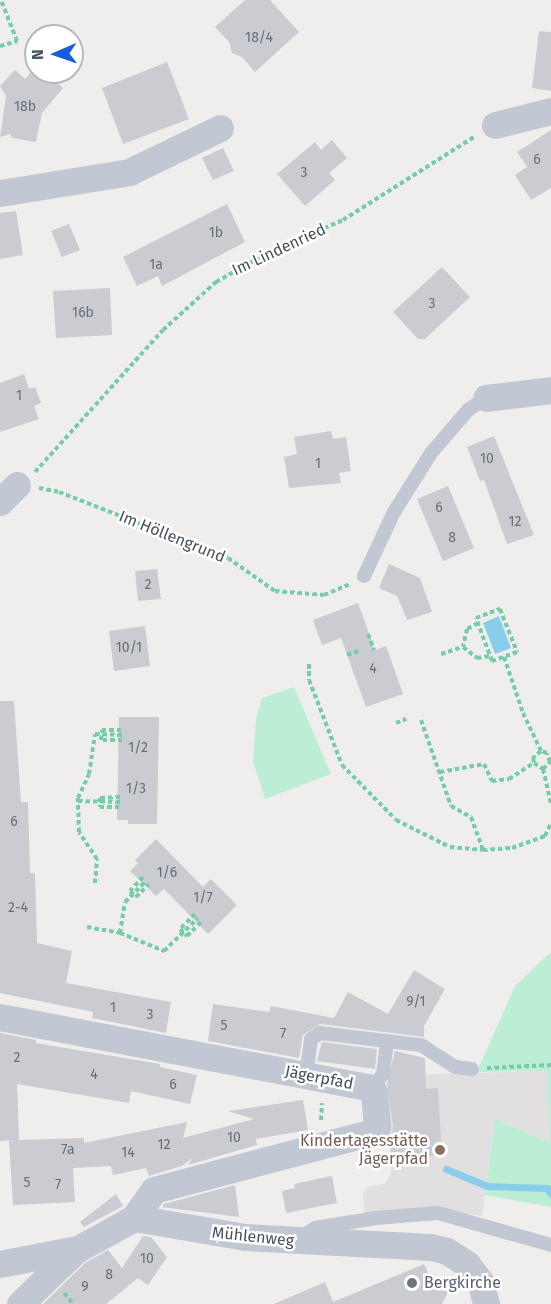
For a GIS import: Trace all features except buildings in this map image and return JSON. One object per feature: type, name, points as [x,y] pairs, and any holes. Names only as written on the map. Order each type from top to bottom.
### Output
[{"type":"street","points":[[495,125],[551,111]]},
{"type":"street","points":[[0,193],[129,172],[220,128]]},
{"type":"street","points":[[486,398],[551,390]]},
{"type":"street","name":"Jägerpfad","points":[[0,1017],[372,1089],[377,1126],[373,1132],[154,1190],[134,1218]]},
{"type":"street","points":[[0,1264],[72,1250],[134,1218]]},
{"type":"street","name":"Mühlenweg","points":[[134,1218],[185,1230],[301,1243],[431,1247],[447,1251],[475,1272],[486,1304]]},
{"type":"street","points":[[20,1304],[72,1250]]},
{"type":"lane","points":[[360,579],[394,512],[431,453],[469,410],[486,398]]},
{"type":"lane","points":[[306,1076],[311,1039],[316,1034],[421,1045],[455,1068],[472,1069]]},
{"type":"lane","points":[[372,1089],[383,1074],[387,1041]]},
{"type":"lane","points":[[301,1243],[306,1232],[315,1228],[419,1213],[456,1216],[551,1245]]},
{"type":"path","points":[[0,46],[18,41],[2,0]]},
{"type":"path","name":"Im Lindenried","points":[[9,493],[41,467],[162,330],[216,282],[268,252],[343,220],[495,125]]},
{"type":"path","name":"Im Höllengrund","points":[[9,493],[59,492],[228,558],[275,591],[324,595],[360,579]]},
{"type":"path","points":[[500,609],[516,652],[492,661],[490,656],[476,618],[500,609]]},
{"type":"path","points":[[464,647],[467,629],[478,623]]},
{"type":"path","points":[[368,634],[374,650]]},
{"type":"path","points":[[441,654],[464,647]]},
{"type":"path","points":[[464,647],[477,658],[490,656]]},
{"type":"path","points":[[347,656],[361,650]]},
{"type":"path","points":[[504,657],[523,713],[541,751],[547,753],[550,762],[543,769]]},
{"type":"path","points":[[309,664],[309,680],[342,765],[396,820],[450,847],[483,850],[512,848],[544,836],[551,824]]},
{"type":"path","points":[[396,723],[406,719]]},
{"type":"path","points":[[421,720],[451,806],[471,817],[483,850]]},
{"type":"path","points":[[102,730],[122,735],[101,740],[103,735],[102,730]]},
{"type":"path","points":[[95,883],[97,859],[79,832],[78,801],[89,774],[95,734],[103,735]]},
{"type":"path","points":[[534,763],[533,758],[541,751]]},
{"type":"path","points":[[440,772],[484,764],[492,781],[509,779],[534,763]]},
{"type":"path","points":[[534,763],[543,769],[551,805]]},
{"type":"path","points":[[100,798],[120,802],[100,807],[101,802],[100,798]]},
{"type":"path","points":[[78,801],[101,802]]},
{"type":"path","points":[[146,881],[136,897],[133,893],[130,891],[146,881]]},
{"type":"path","points":[[120,933],[125,902],[133,893]]},
{"type":"path","points":[[198,918],[187,936],[185,932],[180,929],[198,918]]},
{"type":"path","points":[[87,927],[120,933],[164,951],[185,932]]},
{"type":"path","points":[[472,1069],[551,1065]]},
{"type":"path","points":[[321,1126],[322,1097]]},
{"type":"shaded area","name":"Kindertagesstätte Jägerpfad","points":[[547,1071],[550,1143],[495,1119],[482,1216],[428,1207],[365,1214],[363,1193],[369,1186],[385,1184],[391,1173],[387,1092],[398,1091],[398,1075]]},
{"type":"green space","points":[[294,687],[331,774],[265,799],[253,761],[256,719],[262,698]]},
{"type":"green space","points":[[551,952],[551,1207],[485,1195],[495,1119],[550,1143],[547,1071],[477,1072],[515,986]]},
{"type":"water","points":[[499,616],[511,648],[495,654],[483,623]]},
{"type":"waterway","points":[[446,1169],[487,1186],[547,1188],[551,1194]]},
{"type":"place","name":"Kindertagesstätte Jägerpfad","points":[[440,1150]]},
{"type":"place","name":"Bergkirche","points":[[412,1283]]}]
